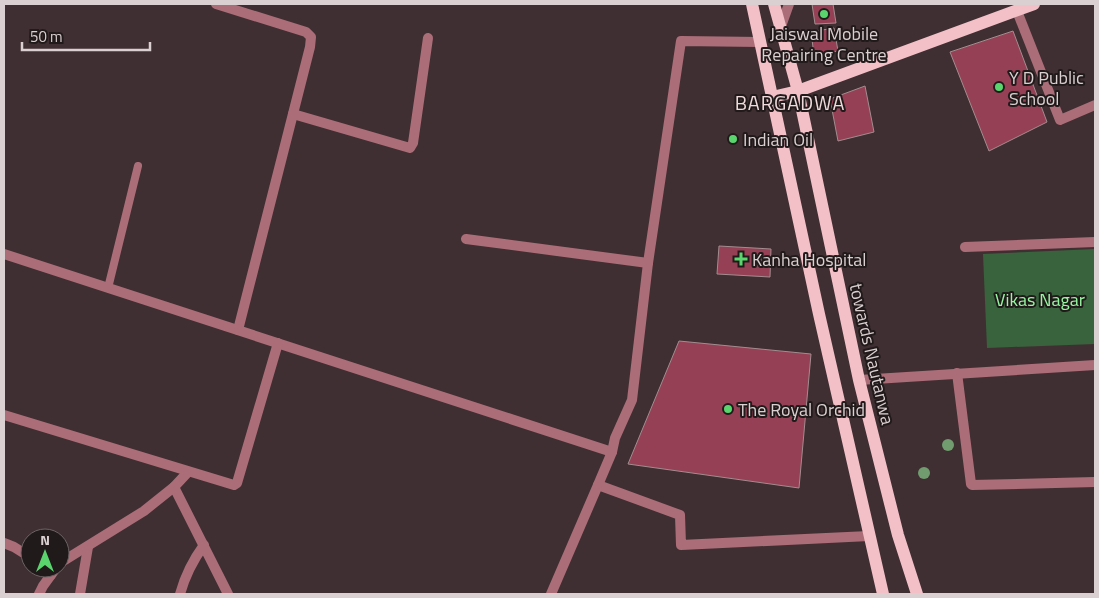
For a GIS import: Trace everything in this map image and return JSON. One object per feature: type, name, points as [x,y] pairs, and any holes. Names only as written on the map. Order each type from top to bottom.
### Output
[{"type":"main road","points":[[752,4],[883,594]]},
{"type":"main road","name":"towards Nautanwa","points":[[774,4],[798,91],[859,380],[898,535],[917,594]]},
{"type":"main road","points":[[772,97],[798,91],[1034,4]]},
{"type":"street","points":[[216,4],[306,32],[311,38],[238,330]]},
{"type":"street","points":[[780,30],[789,4]]},
{"type":"street","points":[[1017,11],[1060,120],[1095,105]]},
{"type":"street","points":[[293,114],[410,148],[413,143],[428,38]]},
{"type":"street","points":[[551,594],[612,452],[615,438],[632,400],[648,263],[681,41],[760,42]]},
{"type":"street","points":[[466,239],[648,263]]},
{"type":"street","points":[[965,247],[1095,242]]},
{"type":"street","points":[[4,254],[612,452]]},
{"type":"street","points":[[4,415],[230,484],[237,482],[278,343]]},
{"type":"street","points":[[859,380],[1095,365]]},
{"type":"street","points":[[957,373],[970,484],[975,486],[1095,482]]},
{"type":"street","points":[[70,557],[144,511],[174,487],[188,472]]},
{"type":"street","points":[[598,485],[680,515],[681,545],[869,536]]},
{"type":"street","points":[[174,487],[228,594]]},
{"type":"street","points":[[4,543],[20,551]]},
{"type":"street","points":[[180,594],[194,559],[204,545]]},
{"type":"street","points":[[80,594],[88,547]]},
{"type":"street","points":[[39,594],[46,578]]},
{"type":"lane","points":[[108,288],[138,166]]},
{"type":"green space","name":"Vikas Nagar","points":[[1095,249],[1095,344],[987,348],[983,254]]},
{"type":"building","name":"Jaiswal Mobile Repairing Centre","points":[[812,4],[833,4],[836,23],[815,24]]},
{"type":"building","points":[[834,28],[838,51],[814,55],[811,32]]},
{"type":"building","name":"Y D Public School","points":[[1013,31],[1047,122],[989,151],[950,52]]},
{"type":"building","points":[[865,86],[874,132],[838,141],[830,99]]},
{"type":"building","points":[[719,246],[771,249],[770,277],[717,274]]},
{"type":"building","name":"The Royal Orchid","points":[[679,341],[811,354],[799,488],[628,464]]},
{"type":"place","name":"Jaiswal Mobile Repairing Centre","points":[[824,14]]},
{"type":"place","name":"Y D Public School","points":[[999,87]]},
{"type":"place","name":"Indian Oil","points":[[733,139]]},
{"type":"place","name":"Kanha Hospital","points":[[741,259]]},
{"type":"place","name":"The Royal Orchid","points":[[728,409]]},
{"type":"district","name":"BARGADWA","points":[[790,102]]}]
